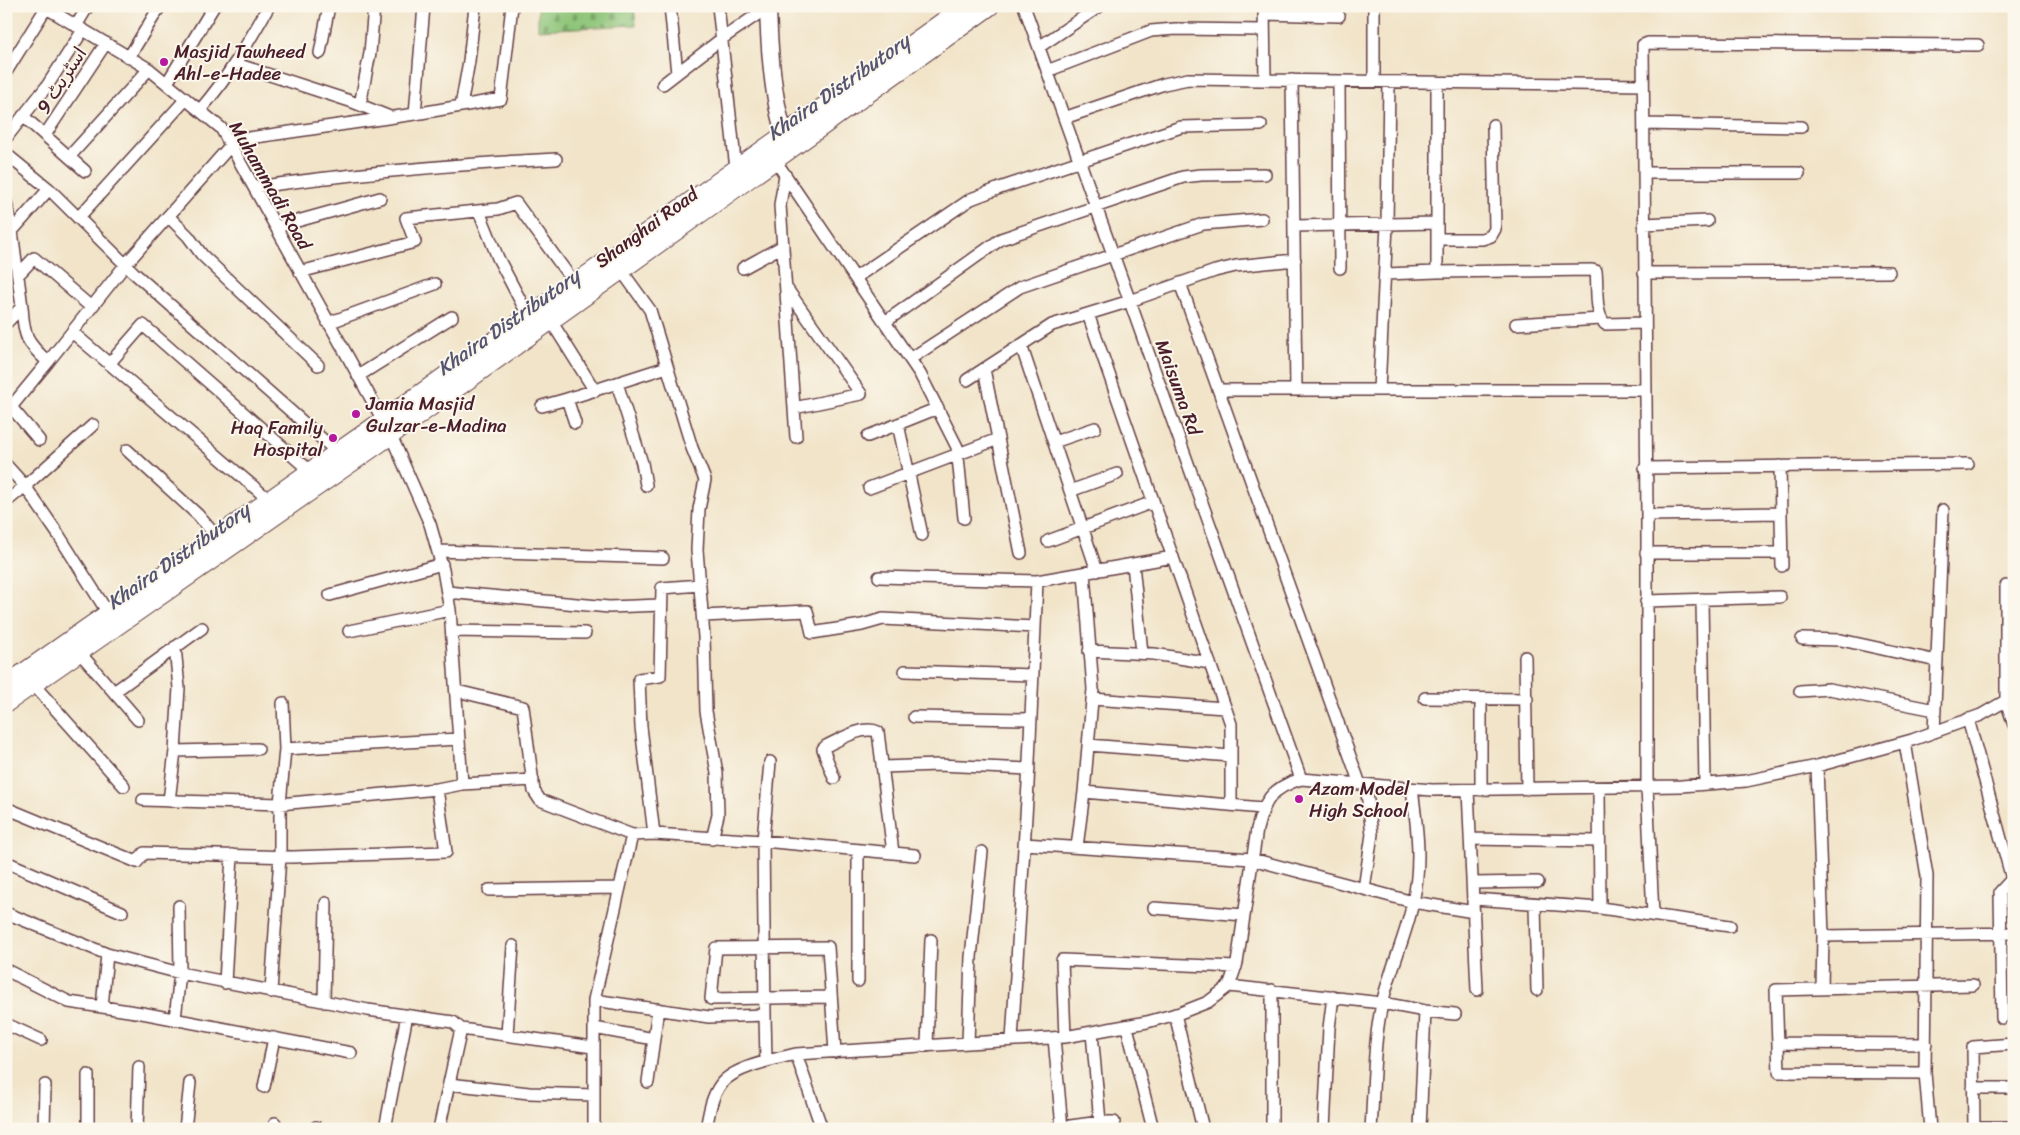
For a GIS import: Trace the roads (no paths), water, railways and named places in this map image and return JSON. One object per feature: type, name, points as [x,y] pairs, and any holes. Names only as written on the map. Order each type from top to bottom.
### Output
[{"type":"main road","name":"Shanghai Road","points":[[6,685],[337,452],[387,428],[551,321],[776,160],[788,142],[964,6]]},
{"type":"main road","name":"Shanghai Road","points":[[6,703],[387,428],[529,317],[740,166],[788,142],[990,6]]},
{"type":"street","points":[[6,138],[47,86],[79,28],[88,6]]},
{"type":"street","points":[[129,57],[160,6]]},
{"type":"street","points":[[167,82],[214,6]]},
{"type":"street","points":[[200,110],[236,64],[269,6]]},
{"type":"street","points":[[320,53],[329,6]]},
{"type":"street","points":[[360,105],[370,53],[374,6]]},
{"type":"street","points":[[414,114],[424,6]]},
{"type":"street","points":[[461,106],[470,61],[474,6]]},
{"type":"street","points":[[40,440],[11,407],[126,264],[229,143],[501,99],[512,6]]},
{"type":"street","points":[[670,6],[677,73]]},
{"type":"street","points":[[718,6],[720,40],[735,160],[740,166]]},
{"type":"street","name":"Maisuma Rd","points":[[1024,6],[1301,779]]},
{"type":"street","points":[[1039,47],[1100,6]]},
{"type":"street","points":[[1374,6],[1374,81]]},
{"type":"street","points":[[7,69],[45,7]]},
{"type":"street","name":"Muhammadi Road","points":[[45,7],[149,69],[221,128],[387,428],[430,524],[442,564],[452,631],[462,784]]},
{"type":"street","points":[[663,84],[720,40],[768,9],[774,87],[788,142]]},
{"type":"street","points":[[1266,80],[1264,10],[1339,16]]},
{"type":"street","points":[[1047,71],[1151,32],[1175,29],[1264,30]]},
{"type":"street","name":"اسٹریٹ 9","points":[[45,135],[106,43]]},
{"type":"street","points":[[1653,915],[1647,787],[1643,45],[1648,43],[1978,45]]},
{"type":"street","points":[[236,64],[360,105],[390,117]]},
{"type":"street","points":[[69,157],[149,69]]},
{"type":"street","points":[[1064,118],[1175,81],[1188,79],[1643,85]]},
{"type":"street","points":[[1292,80],[1296,390]]},
{"type":"street","points":[[1339,81],[1340,268]]},
{"type":"street","points":[[1379,390],[1387,225],[1389,82]]},
{"type":"street","points":[[1437,82],[1437,272]]},
{"type":"street","points":[[78,218],[186,99]]},
{"type":"street","points":[[23,116],[85,171]]},
{"type":"street","points":[[1644,124],[1801,127]]},
{"type":"street","points":[[855,278],[971,199],[1079,160],[1182,127],[1261,125]]},
{"type":"street","points":[[1437,239],[1482,239],[1491,236],[1496,229],[1493,125]]},
{"type":"street","points":[[6,154],[49,189],[126,264],[337,452]]},
{"type":"street","points":[[255,187],[396,169],[556,159]]},
{"type":"street","points":[[776,160],[920,374],[938,408],[956,447],[964,518]]},
{"type":"street","points":[[1644,173],[1799,173]]},
{"type":"street","points":[[885,322],[1000,239],[1183,177],[1265,174]]},
{"type":"street","points":[[786,175],[780,205],[796,437]]},
{"type":"street","points":[[9,234],[49,189]]},
{"type":"street","points":[[276,227],[380,198]]},
{"type":"street","points":[[6,202],[9,234],[18,275],[23,325],[31,347],[48,362]]},
{"type":"street","points":[[300,272],[415,242],[406,218],[498,209],[516,204],[575,284]]},
{"type":"street","points":[[479,211],[498,258],[529,317]]},
{"type":"street","points":[[168,216],[188,236],[202,255],[318,365]]},
{"type":"street","points":[[910,360],[1020,287],[1203,224],[1262,219]]},
{"type":"street","points":[[1644,224],[1706,221]]},
{"type":"street","points":[[1294,226],[1437,223]]},
{"type":"street","points":[[743,268],[783,246]]},
{"type":"street","points":[[18,275],[34,258],[92,307]]},
{"type":"street","points":[[968,380],[1052,325],[1130,301],[1215,271],[1236,266],[1294,260]]},
{"type":"street","points":[[621,270],[650,310],[692,448],[706,480],[699,509],[697,550],[703,616],[706,711],[717,773],[718,815],[712,839]]},
{"type":"street","points":[[1385,274],[1592,270],[1596,271],[1601,319],[1605,324],[1644,322]]},
{"type":"street","points":[[1644,273],[1889,272]]},
{"type":"street","points":[[1180,283],[1363,784],[1372,834],[1364,889]]},
{"type":"street","points":[[328,323],[435,284]]},
{"type":"street","points":[[786,287],[861,394],[794,408]]},
{"type":"street","points":[[6,323],[22,307]]},
{"type":"street","points":[[1088,314],[1231,724],[1231,805]]},
{"type":"street","points":[[358,376],[452,317]]},
{"type":"street","points":[[1516,324],[1601,319]]},
{"type":"street","points":[[551,321],[595,390]]},
{"type":"street","points":[[109,364],[143,325],[310,471]]},
{"type":"street","points":[[72,332],[268,499]]},
{"type":"street","points":[[1021,345],[1097,571]]},
{"type":"street","points":[[542,406],[667,367]]},
{"type":"street","points":[[984,369],[1021,553]]},
{"type":"street","points":[[617,383],[642,463],[646,485]]},
{"type":"street","points":[[1219,390],[1645,390]]},
{"type":"street","points":[[567,399],[575,423]]},
{"type":"street","points":[[868,436],[938,408]]},
{"type":"street","points":[[898,424],[922,535]]},
{"type":"street","points":[[6,502],[93,425]]},
{"type":"street","points":[[1054,442],[1096,428]]},
{"type":"street","points":[[869,488],[998,439]]},
{"type":"street","points":[[127,450],[198,515],[216,536]]},
{"type":"street","points":[[1646,468],[1968,464]]},
{"type":"street","points":[[6,465],[24,486],[58,534],[108,613]]},
{"type":"street","points":[[1780,466],[1782,566]]},
{"type":"street","points":[[1070,491],[1117,474]]},
{"type":"street","points":[[1048,541],[1153,502]]},
{"type":"street","points":[[1934,732],[1943,510]]},
{"type":"street","points":[[1647,515],[1781,513]]},
{"type":"street","points":[[438,551],[663,558]]},
{"type":"street","points":[[1646,553],[1782,553]]},
{"type":"street","points":[[879,577],[1037,581],[1172,557]]},
{"type":"street","points":[[330,594],[442,564]]},
{"type":"street","points":[[1134,564],[1142,654]]},
{"type":"street","points":[[1077,848],[1092,699],[1084,573]]},
{"type":"street","points":[[1012,1040],[1029,768],[1037,581]]},
{"type":"street","points":[[654,834],[641,727],[639,679],[660,676],[662,588],[700,585]]},
{"type":"street","points":[[2006,586],[2010,698],[2014,726]]},
{"type":"street","points":[[447,592],[609,607],[661,605]]},
{"type":"street","points":[[1646,600],[1780,597]]},
{"type":"street","points":[[1702,599],[1705,784]]},
{"type":"street","points":[[348,631],[450,610]]},
{"type":"street","points":[[703,616],[807,611],[812,633],[862,625],[883,619],[1035,626]]},
{"type":"street","points":[[114,692],[202,628]]},
{"type":"street","points":[[452,631],[584,633]]},
{"type":"street","points":[[1802,639],[1840,640],[1936,661]]},
{"type":"street","points":[[169,801],[175,752],[179,688],[175,647]]},
{"type":"street","points":[[1089,651],[1142,654],[1210,664]]},
{"type":"street","points":[[79,652],[138,720]]},
{"type":"street","points":[[1526,656],[1527,789]]},
{"type":"street","points":[[906,671],[1033,675]]},
{"type":"street","points":[[33,684],[124,786]]},
{"type":"street","points":[[1800,691],[1829,690],[1934,710]]},
{"type":"street","points":[[457,691],[523,707],[534,791],[540,800],[632,835],[654,834],[764,841],[915,855]]},
{"type":"street","points":[[1425,698],[1527,699]]},
{"type":"street","points":[[706,1129],[711,1103],[721,1084],[741,1070],[766,1061],[796,1054],[1060,1037],[1092,1033],[1127,1027],[1175,1014],[1208,1002],[1229,986],[1236,967],[1252,859],[1262,808],[1273,792],[1289,782],[1301,779],[1412,788],[1481,790],[1599,789],[1746,781],[1817,766],[1905,742],[1981,715],[2010,698]]},
{"type":"street","points":[[1092,699],[1225,708]]},
{"type":"street","points":[[1481,699],[1481,790]]},
{"type":"street","points":[[271,992],[280,856],[280,804],[284,749],[283,703]]},
{"type":"street","points":[[914,717],[1031,719]]},
{"type":"street","points":[[1968,719],[2012,879],[2000,892],[2002,1018]]},
{"type":"street","points":[[834,778],[823,750],[826,746],[855,733],[872,729],[878,732],[893,853]]},
{"type":"street","points":[[284,749],[458,739]]},
{"type":"street","points":[[1905,742],[1927,876],[1928,986],[1926,1073],[1930,1129]]},
{"type":"street","points":[[1088,745],[1231,756]]},
{"type":"street","points":[[175,752],[258,749]]},
{"type":"street","points":[[766,1061],[764,841],[770,762]]},
{"type":"street","points":[[883,767],[938,765],[1029,768]]},
{"type":"street","points":[[1817,766],[1823,936],[1822,989]]},
{"type":"street","points":[[143,800],[280,804],[437,789],[462,784],[533,780]]},
{"type":"street","points":[[1371,1129],[1378,1025],[1382,1002],[1414,902],[1419,863],[1412,788]]},
{"type":"street","points":[[6,808],[137,862],[144,852],[280,856],[446,852],[437,789]]},
{"type":"street","points":[[1599,789],[1600,908]]},
{"type":"street","points":[[1468,790],[1477,990]]},
{"type":"street","points":[[1084,792],[1262,808]]},
{"type":"street","points":[[594,1129],[594,1000],[618,888],[632,835]]},
{"type":"street","points":[[1470,839],[1599,841]]},
{"type":"street","points":[[1024,844],[1252,859],[1414,902],[1474,912]]},
{"type":"street","points":[[858,850],[858,981]]},
{"type":"street","points":[[968,1043],[971,957],[982,852]]},
{"type":"street","points":[[225,984],[232,855]]},
{"type":"street","points":[[6,862],[122,912]]},
{"type":"street","points":[[1473,883],[1538,882]]},
{"type":"street","points":[[490,890],[618,888]]},
{"type":"street","points":[[1474,900],[1600,908],[1730,926]]},
{"type":"street","points":[[324,1002],[326,903]]},
{"type":"street","points":[[1534,904],[1537,990]]},
{"type":"street","points":[[175,1019],[180,973],[179,906]]},
{"type":"street","points":[[1154,908],[1244,915]]},
{"type":"street","points":[[6,913],[107,954],[225,984],[453,1022],[461,1029],[593,1047]]},
{"type":"street","points":[[1823,936],[2014,933]]},
{"type":"street","points":[[926,1046],[931,940]]},
{"type":"street","points":[[507,1035],[513,946]]},
{"type":"street","points":[[831,997],[711,999],[716,948],[828,947],[835,1052]]},
{"type":"street","points":[[102,1007],[107,954]]},
{"type":"street","points":[[1114,1122],[1058,1128],[1062,960],[1236,967]]},
{"type":"street","points":[[6,970],[69,1002],[175,1019],[351,1053]]},
{"type":"street","points":[[1926,1073],[1779,1072],[1776,990],[1973,985]]},
{"type":"street","points":[[1229,986],[1382,1002],[1425,1011],[1455,1014]]},
{"type":"street","points":[[1272,990],[1272,1129]]},
{"type":"street","points":[[1324,1129],[1329,1028],[1334,997]]},
{"type":"street","points":[[594,1000],[709,1017],[765,1016]]},
{"type":"street","points":[[648,1082],[658,1009]]},
{"type":"street","points":[[1420,1129],[1425,1011]]},
{"type":"street","points":[[1175,1014],[1203,1129]]},
{"type":"street","points":[[385,1129],[407,1015]]},
{"type":"street","points":[[6,1024],[41,1040]]},
{"type":"street","points":[[1127,1027],[1153,1129]]},
{"type":"street","points":[[594,1028],[654,1039]]},
{"type":"street","points":[[439,1129],[461,1029]]},
{"type":"street","points":[[1092,1033],[1100,1122]]},
{"type":"street","points":[[264,1087],[274,1038]]},
{"type":"street","points":[[1778,1043],[1926,1044]]},
{"type":"street","points":[[2014,1044],[1973,1047],[1974,1128],[2014,1127]]},
{"type":"street","points":[[796,1054],[822,1129]]},
{"type":"street","points":[[137,1129],[139,1067]]},
{"type":"street","points":[[88,1075],[88,1129]]},
{"type":"street","points":[[185,1129],[190,1083]]},
{"type":"street","points":[[44,1129],[45,1084]]},
{"type":"street","points":[[448,1084],[528,1093],[594,1095]]},
{"type":"street","points":[[1973,1088],[2014,1088]]},
{"type":"place","name":"Masjid Tawheed Ahl-e-Hadee","points":[[164,62]]},
{"type":"place","name":"Jamia Masjid Gulzar-e-Madina","points":[[356,414]]},
{"type":"place","name":"Haq Family Hospital","points":[[333,438]]},
{"type":"place","name":"Azam Model High School","points":[[1299,799]]},
{"type":"water label","name":"Khaira Distributory","points":[[838,87]]},
{"type":"water label","name":"Khaira Distributory","points":[[508,322]]},
{"type":"water label","name":"Khaira Distributory","points":[[178,556]]}]
